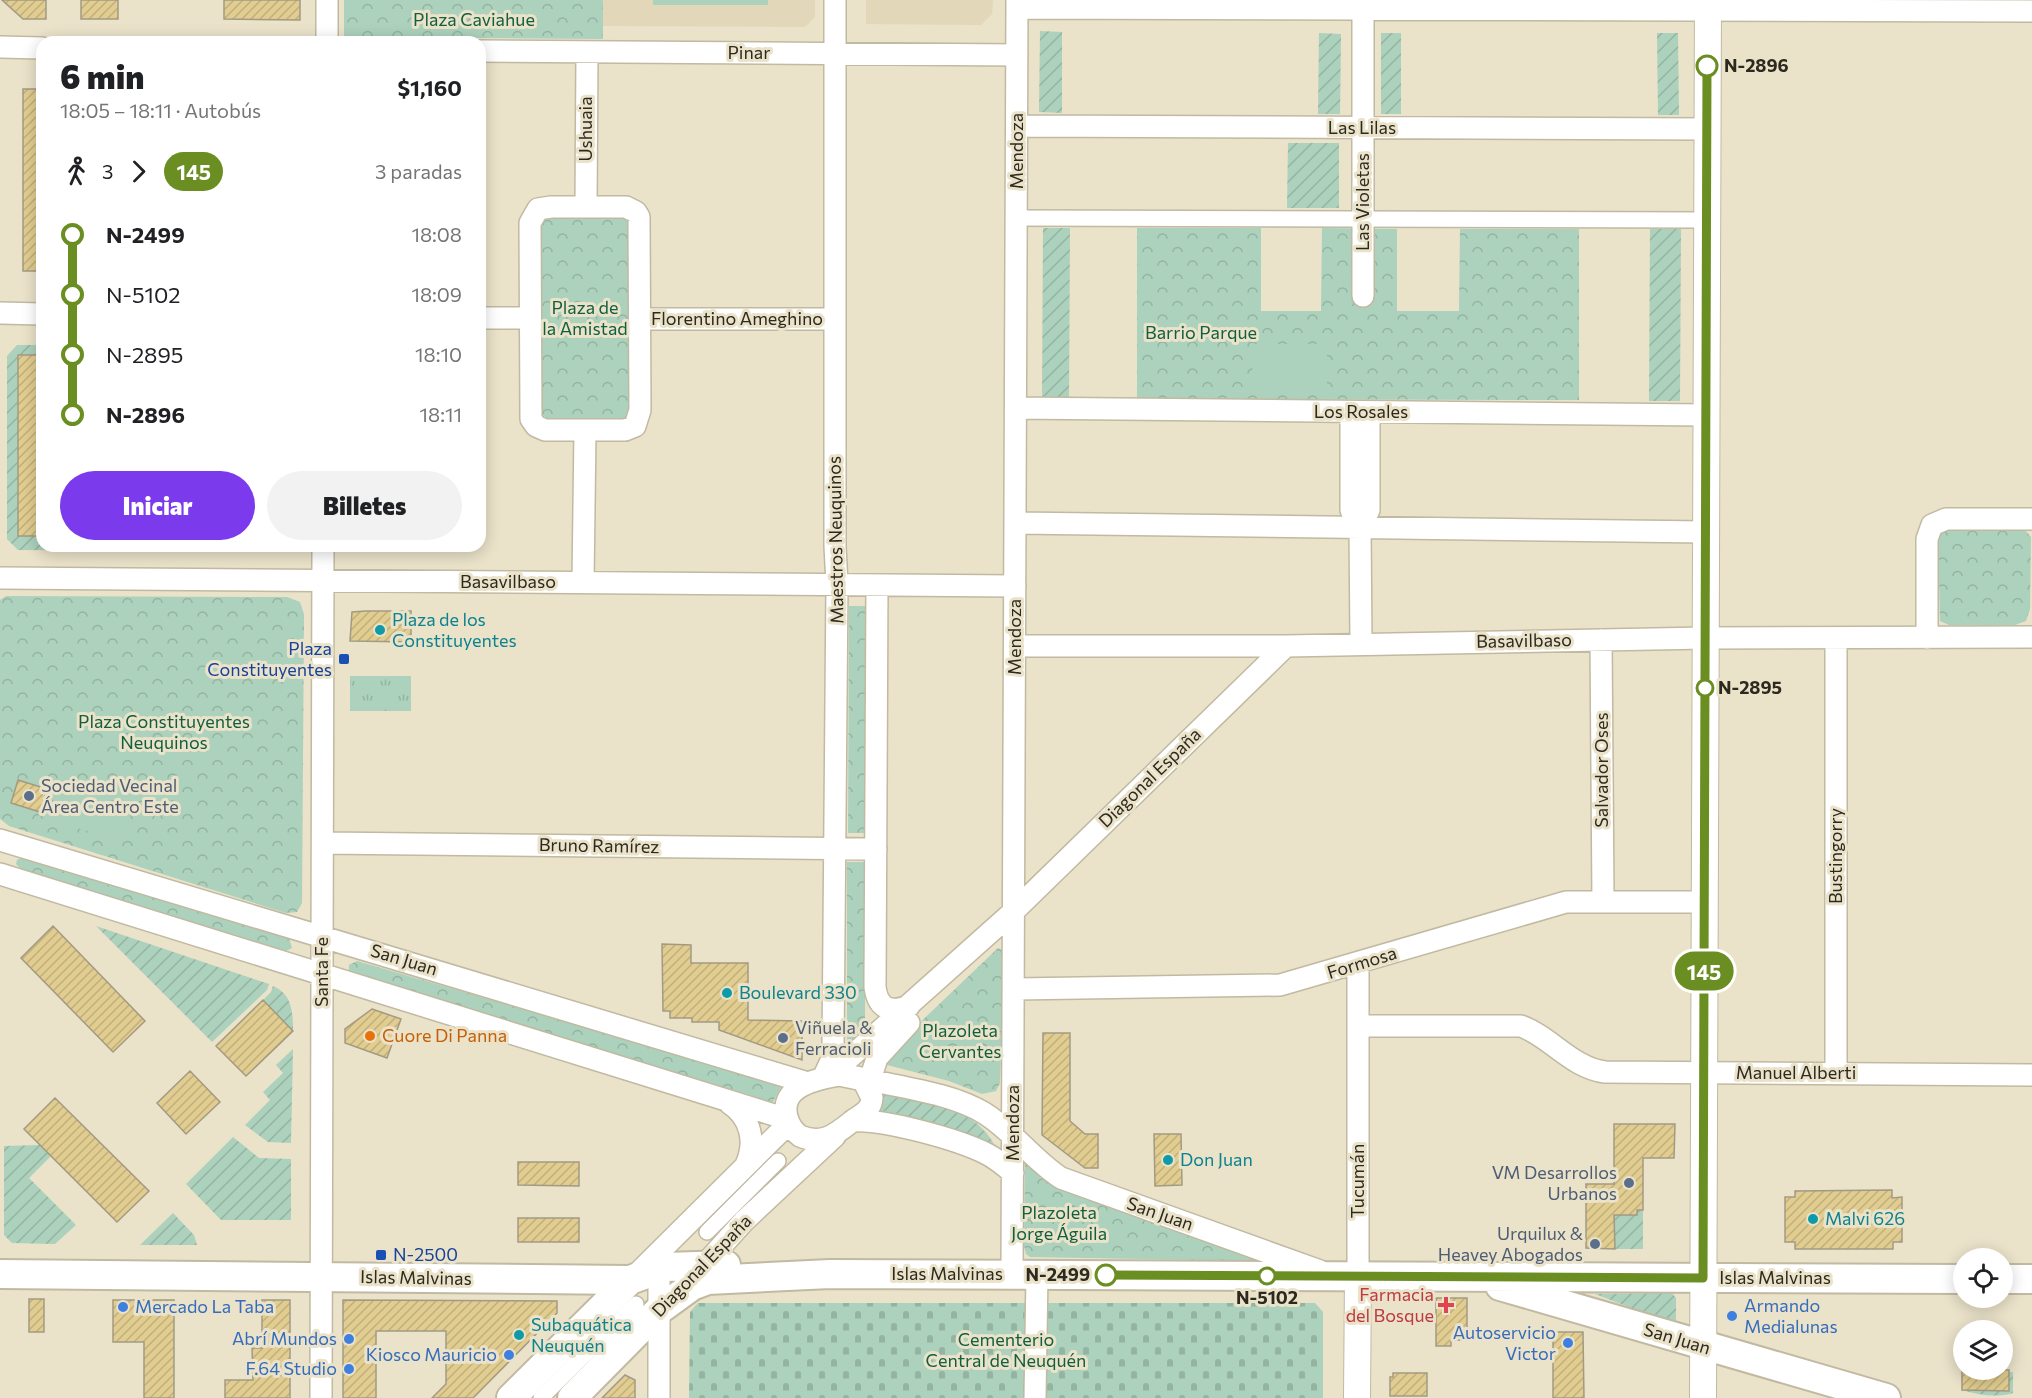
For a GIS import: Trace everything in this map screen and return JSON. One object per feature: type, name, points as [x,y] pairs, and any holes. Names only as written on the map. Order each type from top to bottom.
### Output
[{"type":"main road","name":"Islas Malvinas","points":[[651,1297],[659,1261],[704,1266],[772,1266],[830,1274]]},
{"type":"main road","name":"Islas Malvinas","points":[[0,1274],[322,1277],[651,1297],[708,1280],[830,1274],[1953,1279]]},
{"type":"main road","name":"San Juan","points":[[1469,1277],[1703,1347],[1886,1398]]},
{"type":"main road","points":[[2013,1279],[2032,1279]]},
{"type":"main road","name":"Diagonal España","points":[[511,1398],[592,1333],[651,1297]]},
{"type":"main road","name":"Diagonal España","points":[[572,1398],[607,1363],[651,1297]]},
{"type":"main road","points":[[592,1333],[611,1345],[607,1363]]},
{"type":"street","points":[[327,0],[327,36]]},
{"type":"street","name":"Maestros Neuquinos","points":[[820,1079],[832,1059],[833,1047],[837,584],[834,319],[835,0]]},
{"type":"street","points":[[1017,4],[1707,5],[2032,11]]},
{"type":"street","name":"Mendoza","points":[[1017,4],[1013,1173],[1025,1275],[1035,1398]]},
{"type":"street","name":"Las Violetas","points":[[1363,4],[1363,296]]},
{"type":"street","points":[[1702,1398],[1707,5]]},
{"type":"street","points":[[0,47],[36,48]]},
{"type":"street","name":"Pinar","points":[[486,51],[1017,55]]},
{"type":"street","name":"Ushuaia","points":[[586,207],[587,52]]},
{"type":"street","name":"Las Lilas","points":[[1017,126],[1707,129]]},
{"type":"street","points":[[544,207],[586,207],[626,207],[636,212],[639,217],[638,421],[635,426],[625,430],[545,430],[536,426],[531,419],[530,223],[534,213],[544,207]]},
{"type":"street","points":[[1017,218],[1707,220]]},
{"type":"street","points":[[0,313],[36,314]]},
{"type":"street","points":[[486,318],[529,318]]},
{"type":"street","name":"Florentino Ameghino","points":[[640,319],[834,319]]},
{"type":"street","name":"Los Rosales","points":[[1016,408],[1706,415]]},
{"type":"street","points":[[1360,412],[1351,510],[1360,528],[1361,644]]},
{"type":"street","points":[[583,582],[585,431]]},
{"type":"street","points":[[1927,638],[1927,534],[1932,525],[1946,519],[2032,519]]},
{"type":"street","points":[[1016,523],[1706,532]]},
{"type":"street","name":"Santa Fe","points":[[321,1398],[323,552]]},
{"type":"street","name":"Basavilbaso","points":[[0,578],[1016,586]]},
{"type":"street","points":[[877,585],[876,996],[885,1008],[900,1009],[909,1005]]},
{"type":"street","name":"Basavilbaso","points":[[1015,646],[1286,646],[1705,638],[2032,637]]},
{"type":"street","name":"Bustingorry","points":[[1836,638],[1836,1073]]},
{"type":"street","name":"Salvador Oses","points":[[1600,640],[1603,901]]},
{"type":"street","name":"Diagonal España","points":[[788,1121],[785,1110],[788,1099],[799,1086],[820,1079],[909,1005],[1014,911],[1286,646]]},
{"type":"street","name":"San Juan","points":[[0,840],[322,936],[820,1079]]},
{"type":"street","name":"Bruno Ramírez","points":[[323,843],[876,849]]},
{"type":"street","points":[[0,874],[788,1121],[795,1133],[807,1139],[826,1139],[835,1136]]},
{"type":"street","name":"Formosa","points":[[1014,989],[1266,987],[1293,983],[1566,902],[1704,902]]},
{"type":"street","name":"Diagonal España","points":[[651,1297],[704,1266],[744,1221],[871,1104],[864,1081],[883,1050],[1014,911]]},
{"type":"street","name":"Tucumán","points":[[1357,1398],[1346,1276],[1358,1026],[1358,964]]},
{"type":"street","name":"Manuel Alberti","points":[[1358,1026],[1521,1026],[1533,1030],[1592,1071],[2032,1075]]},
{"type":"street","points":[[820,1079],[864,1081]]},
{"type":"street","name":"San Juan","points":[[864,1081],[971,1106],[996,1121],[1049,1170],[1075,1184],[1346,1276]]},
{"type":"street","name":"San Juan","points":[[971,1106],[999,1102],[1010,1091],[1013,1081]]},
{"type":"street","points":[[726,1101],[741,1113],[750,1132],[751,1154],[745,1167]]},
{"type":"street","points":[[659,1398],[651,1297],[659,1261],[788,1121]]},
{"type":"street","points":[[852,1121],[880,1122],[977,1149],[994,1158],[1013,1173]]},
{"type":"street","points":[[707,1232],[778,1161]]},
{"type":"street","points":[[541,1398],[592,1333]]},
{"type":"shaded area","points":[[603,0],[815,0],[815,17],[805,27],[603,26]]},
{"type":"shaded area","points":[[866,0],[993,0],[992,14],[981,25],[866,24]]},
{"type":"green space","name":"Plaza Caviahue","points":[[344,0],[603,0],[603,39],[344,36]]},
{"type":"green space","points":[[653,0],[768,0],[768,5],[653,5]]},
{"type":"green space","points":[[1040,31],[1062,32],[1062,113],[1039,112]]},
{"type":"green space","points":[[1319,33],[1341,34],[1340,114],[1318,114]]},
{"type":"green space","points":[[1381,33],[1401,33],[1401,114],[1381,114]]},
{"type":"green space","points":[[1657,33],[1678,33],[1679,115],[1658,115]]},
{"type":"green space","points":[[1288,143],[1339,143],[1339,208],[1287,208]]},
{"type":"green space","name":"Plaza de la Amistad","points":[[553,217],[622,217],[630,223],[631,407],[625,419],[549,420],[541,414],[539,230],[543,221]]},
{"type":"green space","points":[[1043,228],[1070,228],[1069,398],[1042,398]]},
{"type":"green space","name":"Barrio Parque","points":[[1137,228],[1261,228],[1261,311],[1321,311],[1322,228],[1397,229],[1397,311],[1459,311],[1460,229],[1579,229],[1579,400],[1137,399]]},
{"type":"green space","points":[[1650,229],[1681,229],[1680,401],[1649,401]]},
{"type":"green space","points":[[1253,344],[1327,344],[1327,388],[1252,388]]},
{"type":"green space","points":[[17,345],[36,345],[36,550],[18,550],[7,539],[7,356]]},
{"type":"green space","points":[[1945,528],[2024,529],[2031,537],[2030,609],[2026,621],[2015,625],[1949,625],[1940,621],[1938,540],[1939,534]]},
{"type":"green space","name":"Plaza Constituyentes Neuquinos","points":[[6,596],[287,597],[300,602],[304,614],[302,903],[297,912],[286,913],[9,826],[0,819],[0,600]]},
{"type":"green space","points":[[849,606],[866,606],[865,833],[848,833]]},
{"type":"green space","points":[[350,676],[411,676],[411,711],[350,711]]},
{"type":"green space","points":[[56,792],[131,813],[124,842],[48,819]]},
{"type":"green space","points":[[25,856],[289,938],[292,948],[284,952],[21,869],[16,864],[17,860]]},
{"type":"green space","points":[[847,862],[865,862],[865,1030],[847,1049]]},
{"type":"green space","points":[[96,926],[269,984],[267,990],[212,1042]]},
{"type":"green space","name":"Plazoleta Cervantes","points":[[998,948],[1004,955],[1000,1083],[996,1091],[982,1094],[949,1081],[887,1065],[886,1055]]},
{"type":"green space","points":[[357,961],[760,1078],[781,1085],[781,1087],[772,1104],[750,1095],[353,976],[349,971],[349,965]]},
{"type":"green space","points":[[273,986],[288,999],[292,1011],[293,1031],[284,1021],[279,1025],[267,1012],[271,1008],[263,1000],[271,992]]},
{"type":"green space","points":[[293,1049],[291,1143],[268,1142],[245,1125],[270,1100],[263,1092],[283,1073],[276,1065]]},
{"type":"green space","points":[[880,1088],[931,1101],[963,1114],[989,1136],[998,1152],[876,1114]]},
{"type":"green space","points":[[233,1137],[259,1158],[291,1159],[291,1220],[221,1220],[186,1184]]},
{"type":"green space","points":[[40,1145],[51,1156],[29,1178],[76,1225],[55,1244],[12,1243],[4,1235],[4,1146]]},
{"type":"green space","name":"Plazoleta Jorge Águila","points":[[1025,1162],[1041,1178],[1058,1188],[1252,1257],[1253,1261],[1030,1257],[1026,1254],[1024,1246]]},
{"type":"green space","points":[[1637,1210],[1643,1210],[1643,1249],[1615,1249],[1614,1215],[1637,1214]]},
{"type":"green space","points":[[173,1213],[194,1235],[197,1245],[140,1245]]},
{"type":"green space","points":[[1672,1293],[1676,1298],[1676,1320],[1671,1323],[1595,1294]]},
{"type":"green space","name":"Cementerio Central de Neuquén","points":[[698,1303],[1315,1303],[1323,1312],[1323,1398],[689,1398],[690,1312]]},
{"type":"green space","points":[[2009,1380],[2013,1380],[2013,1393],[1988,1395],[1962,1390],[2009,1390]]},
{"type":"building","points":[[2,0],[46,0],[46,19],[23,19]]},
{"type":"building","points":[[81,0],[118,0],[118,19],[81,19]]},
{"type":"building","points":[[224,0],[300,0],[300,20],[224,19]]},
{"type":"building","points":[[23,89],[36,89],[36,271],[23,271]]},
{"type":"building","points":[[18,355],[36,355],[36,536],[18,536]]},
{"type":"building","name":"Plaza de los Constituyentes","points":[[411,611],[411,642],[350,641],[352,612]]},
{"type":"building","name":"Sociedad Vecinal Área Centro Este","points":[[18,780],[47,789],[40,812],[11,803]]},
{"type":"building","points":[[53,926],[145,1021],[113,1052],[21,958]]},
{"type":"building","points":[[662,944],[691,945],[691,963],[748,963],[748,1020],[802,1021],[802,1060],[719,1030],[719,1022],[692,1022],[692,1018],[670,1018],[670,1011],[663,1011]]},
{"type":"building","points":[[263,1000],[293,1031],[246,1076],[216,1046]]},
{"type":"building","name":"Cuore Di Panna","points":[[372,1009],[401,1019],[387,1058],[345,1043],[345,1029]]},
{"type":"building","points":[[1043,1033],[1070,1033],[1070,1121],[1085,1134],[1098,1134],[1098,1168],[1085,1168],[1042,1135]]},
{"type":"building","points":[[190,1071],[220,1102],[186,1134],[157,1103]]},
{"type":"building","points":[[55,1098],[149,1191],[117,1222],[24,1129]]},
{"type":"building","points":[[1614,1124],[1675,1124],[1674,1158],[1643,1158],[1643,1210],[1637,1210],[1637,1215],[1614,1215],[1615,1249],[1586,1248],[1586,1184],[1614,1184]]},
{"type":"building","name":"Don Juan","points":[[1154,1134],[1181,1134],[1182,1185],[1155,1186]]},
{"type":"building","points":[[518,1162],[579,1162],[579,1186],[518,1185]]},
{"type":"building","points":[[1892,1190],[1892,1198],[1902,1197],[1902,1242],[1893,1242],[1893,1249],[1795,1249],[1795,1242],[1785,1242],[1785,1197],[1795,1197],[1795,1191]]},
{"type":"building","points":[[518,1218],[579,1218],[579,1242],[518,1242]]},
{"type":"building","points":[[1436,1298],[1467,1298],[1467,1340],[1451,1340],[1451,1346],[1436,1346]]},
{"type":"building","points":[[29,1299],[44,1299],[44,1332],[29,1332]]},
{"type":"building","points":[[113,1300],[174,1300],[174,1398],[144,1398],[144,1342],[113,1342]]},
{"type":"building","points":[[262,1300],[290,1300],[290,1398],[225,1398],[225,1380],[253,1380],[252,1348],[262,1348]]},
{"type":"building","points":[[343,1300],[557,1301],[557,1313],[473,1398],[432,1398],[446,1384],[446,1331],[376,1331],[376,1398],[343,1398]]},
{"type":"building","points":[[1553,1332],[1583,1332],[1584,1398],[1553,1398]]},
{"type":"building","points":[[1393,1373],[1427,1373],[1427,1396],[1390,1396],[1390,1377],[1393,1377]]},
{"type":"building","points":[[625,1375],[635,1380],[635,1398],[602,1398]]},
{"type":"building","points":[[1962,1380],[2009,1380],[2009,1391],[1962,1390]]},
{"type":"bus line","name":"145","points":[[1106,1275],[1703,1278],[1707,66]]},
{"type":"place","name":"N-2896","points":[[1707,66]]},
{"type":"place","name":"Plaza de los Constituyentes","points":[[380,630]]},
{"type":"place","name":"Plaza Constituyentes","points":[[344,659]]},
{"type":"place","name":"N-2895","points":[[1705,688]]},
{"type":"place","name":"Sociedad Vecinal Área Centro Este","points":[[29,796]]},
{"type":"place","name":"Boulevard 330","points":[[727,993]]},
{"type":"place","name":"Cuore Di Panna","points":[[370,1036]]},
{"type":"place","name":"Viñuela & Ferracioli","points":[[783,1038]]},
{"type":"place","name":"Don Juan","points":[[1168,1160]]},
{"type":"place","name":"VM Desarrollos Urbanos","points":[[1629,1183]]},
{"type":"place","name":"Malvi 626","points":[[1813,1219]]},
{"type":"place","name":"Urquilux & Heavey Abogados","points":[[1595,1244]]},
{"type":"place","name":"N-2500","points":[[381,1255]]},
{"type":"place","name":"N-2499","points":[[1106,1275]]},
{"type":"place","name":"N-5102","points":[[1267,1276]]},
{"type":"place","name":"Farmacia del Bosque","points":[[1446,1305]]},
{"type":"place","name":"Mercado La Taba","points":[[123,1307]]},
{"type":"place","name":"Armando Medialunas","points":[[1732,1316]]},
{"type":"place","name":"Subaquática Neuquén","points":[[519,1335]]},
{"type":"place","name":"Abrí Mundos","points":[[349,1339]]},
{"type":"place","name":"Autoservicio Victor","points":[[1568,1343]]},
{"type":"place","name":"Kiosco Mauricio","points":[[509,1355]]},
{"type":"place","name":"F.64 Studio","points":[[349,1369]]}]
